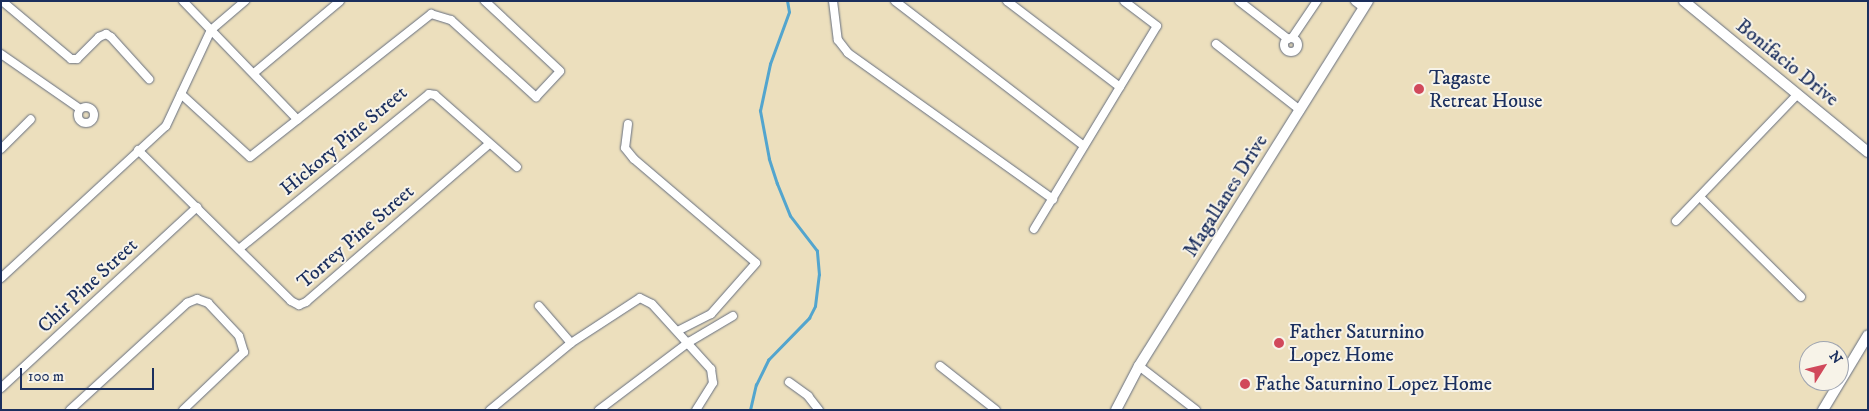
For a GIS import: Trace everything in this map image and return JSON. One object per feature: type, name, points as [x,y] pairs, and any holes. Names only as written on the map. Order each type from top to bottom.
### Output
[{"type":"street","points":[[183,1],[298,120]]},
{"type":"street","points":[[1,278],[166,126],[211,30],[245,1]]},
{"type":"street","points":[[254,73],[340,1]]},
{"type":"street","points":[[181,94],[250,157],[431,14],[451,20],[536,97],[560,71],[485,1]]},
{"type":"street","points":[[833,1],[838,40],[848,53],[1053,199]]},
{"type":"street","points":[[895,1],[1084,146]]},
{"type":"street","points":[[1007,1],[1120,87]]},
{"type":"street","points":[[1034,228],[1157,26],[1124,1]]},
{"type":"street","points":[[1239,1],[1290,38],[1317,1]]},
{"type":"street","points":[[1355,1],[1366,5]]},
{"type":"street","name":"Bonifacio Drive","points":[[1684,1],[1868,152]]},
{"type":"street","name":"Magallanes Drive","points":[[1116,410],[1139,366],[1366,5]]},
{"type":"street","points":[[3,7],[28,21],[71,59],[77,58],[106,34],[140,65],[149,79]]},
{"type":"street","points":[[1216,44],[1300,110]]},
{"type":"street","points":[[1,54],[80,109]]},
{"type":"street","name":"Hickory Pine Street","points":[[239,249],[429,94],[434,95],[517,167]]},
{"type":"street","points":[[1676,221],[1798,94]]},
{"type":"street","points":[[1,148],[31,119]]},
{"type":"street","points":[[628,124],[625,148],[634,159],[756,263],[710,314],[678,332]]},
{"type":"street","name":"Torrey Pine Street","points":[[138,150],[291,301],[303,304],[489,144]]},
{"type":"street","points":[[1700,197],[1801,297]]},
{"type":"street","name":"Chir Pine Street","points":[[3,388],[197,207]]},
{"type":"street","points":[[490,410],[571,343],[640,298],[652,304],[689,342],[711,369],[714,383],[696,410]]},
{"type":"street","points":[[70,410],[187,303],[198,299],[208,303],[239,336],[244,352],[183,410]]},
{"type":"street","points":[[538,306],[571,343]]},
{"type":"street","points":[[598,410],[689,342],[733,316]]},
{"type":"street","points":[[1823,410],[1868,335]]},
{"type":"street","points":[[940,366],[996,410]]},
{"type":"street","points":[[1139,366],[1196,410]]},
{"type":"street","points":[[1,378],[3,388]]},
{"type":"street","points":[[789,382],[808,396],[819,410]]},
{"type":"waterway","points":[[750,410],[756,385],[768,360],[809,318],[815,306],[819,275],[817,251],[790,216],[777,184],[769,159],[760,111],[770,64],[789,12],[787,1]]},
{"type":"place","name":"Tagaste Retreat House","points":[[1419,89]]},
{"type":"place","name":"Father Saturnino Lopez Home","points":[[1279,343]]},
{"type":"place","name":"Fathe Saturnino Lopez Home","points":[[1245,384]]}]
